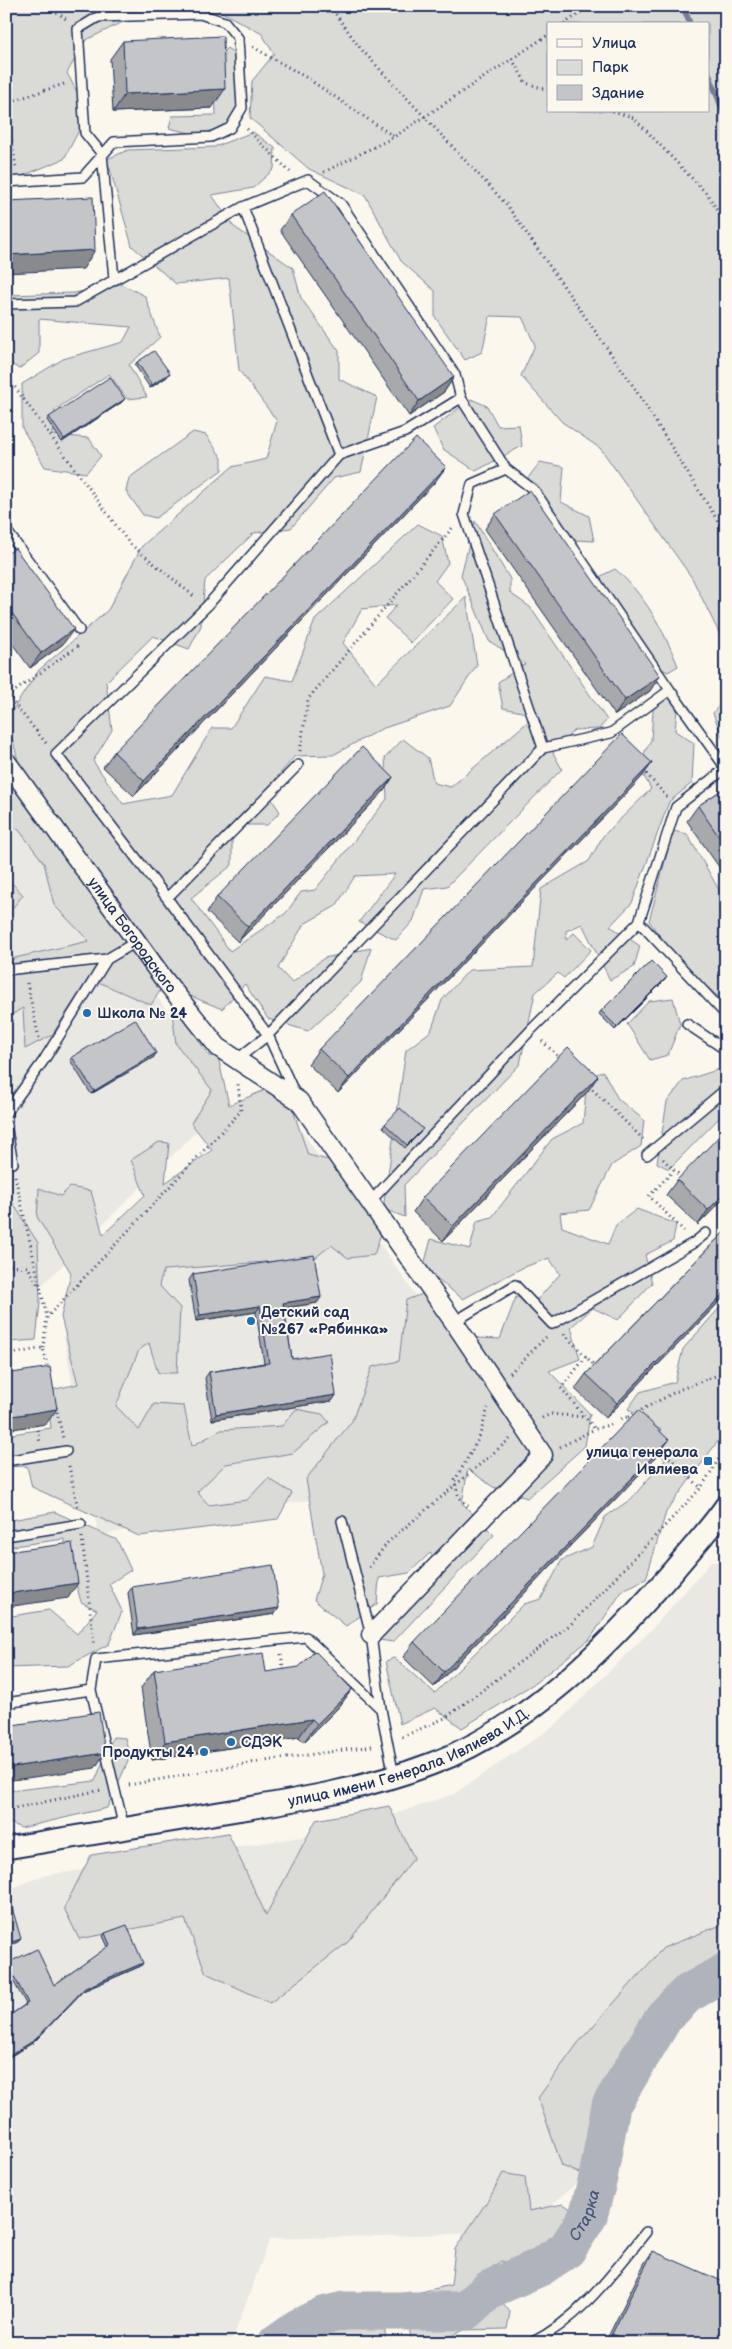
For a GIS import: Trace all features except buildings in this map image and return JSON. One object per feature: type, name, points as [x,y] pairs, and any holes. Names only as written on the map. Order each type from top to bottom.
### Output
[{"type":"street","name":"улица Богородского","points":[[6,761],[136,942],[218,1047],[299,1101],[454,1322],[493,1393],[524,1426],[543,1455]]},
{"type":"street","points":[[371,1635],[543,1455]]},
{"type":"street","name":"улица имени Генерала Ивлиева И.Д.","points":[[6,1848],[336,1793],[432,1764],[469,1747],[541,1700],[594,1655],[645,1603],[715,1522],[726,1506]]},
{"type":"lane","points":[[6,182],[83,177],[102,154],[114,142],[212,136],[230,128],[242,108],[238,38],[225,22],[200,14],[98,17],[78,29],[84,133],[102,154],[114,278]]},
{"type":"lane","points":[[6,304],[75,302],[114,278],[243,207],[304,182],[341,204],[455,375],[461,398],[506,469],[534,490],[670,690],[725,767],[676,807],[639,922],[531,1030],[369,1203]]},
{"type":"lane","points":[[243,207],[340,456]]},
{"type":"lane","points":[[299,1101],[268,1035],[56,754],[207,606],[340,456],[405,432],[461,398]]},
{"type":"lane","points":[[506,469],[472,484],[464,514],[543,748]]},
{"type":"lane","points":[[6,530],[77,634]]},
{"type":"lane","points":[[235,1060],[268,1035],[543,748],[611,733],[670,690]]},
{"type":"lane","points":[[166,898],[298,765]]},
{"type":"lane","points":[[639,922],[726,1015]]},
{"type":"lane","points":[[6,970],[107,959],[136,942]]},
{"type":"lane","points":[[6,1113],[44,1060],[107,959]]},
{"type":"lane","points":[[687,1024],[726,1050]]},
{"type":"lane","points":[[650,1152],[726,1089]]},
{"type":"lane","points":[[6,1125],[13,1163]]},
{"type":"lane","points":[[454,1322],[516,1285],[553,1323],[695,1242],[706,1233]]},
{"type":"lane","points":[[6,1461],[66,1451]]},
{"type":"lane","points":[[342,1521],[371,1635],[381,1709],[394,1777]]},
{"type":"lane","points":[[6,1536],[81,1524]]},
{"type":"lane","points":[[124,1828],[91,1690],[96,1659],[306,1637],[381,1709]]},
{"type":"lane","points":[[6,1702],[91,1690]]},
{"type":"lane","points":[[531,2343],[578,2310],[603,2286],[646,2232]]},
{"type":"path","points":[[49,6],[78,29]]},
{"type":"path","points":[[330,6],[360,48],[506,204],[630,381],[726,534]]},
{"type":"path","points":[[567,22],[590,6]]},
{"type":"path","points":[[236,118],[304,182],[394,137],[547,35]]},
{"type":"path","points":[[238,38],[307,78],[394,137]]},
{"type":"path","points":[[512,59],[526,83],[547,90]]},
{"type":"path","points":[[18,181],[6,104],[80,78]]},
{"type":"path","points":[[616,112],[634,118],[708,195],[726,225]]},
{"type":"path","points":[[6,375],[129,543],[207,606]]},
{"type":"path","points":[[298,765],[308,699],[464,514]]},
{"type":"path","points":[[56,754],[7,695],[79,645],[77,634]]},
{"type":"path","points":[[637,763],[676,807]]},
{"type":"path","points":[[24,967],[44,1060]]},
{"type":"path","points":[[531,1030],[564,1062]]},
{"type":"path","points":[[47,1318],[242,1111],[235,1060]]},
{"type":"path","points":[[584,1081],[650,1152],[682,1178]]},
{"type":"path","points":[[13,1163],[47,1318],[43,1348],[49,1376]]},
{"type":"path","points":[[674,1170],[649,1196],[695,1242]]},
{"type":"path","points":[[6,1265],[28,1267],[40,1287]]},
{"type":"path","points":[[553,1323],[596,1367]]},
{"type":"path","points":[[481,1520],[459,1497],[454,1482],[479,1438],[487,1418],[493,1393],[552,1330],[553,1323]]},
{"type":"path","points":[[6,1355],[43,1348]]},
{"type":"path","points":[[586,1357],[561,1388],[595,1429]]},
{"type":"path","points":[[622,1419],[681,1389],[726,1372]]},
{"type":"path","points":[[56,1404],[81,1524],[96,1659]]},
{"type":"path","points":[[357,1581],[388,1542],[456,1487],[524,1426],[551,1414],[586,1417]]},
{"type":"path","points":[[628,1417],[634,1423]]},
{"type":"path","points":[[543,1455],[595,1429],[612,1424]]},
{"type":"path","points":[[654,1443],[701,1488],[726,1447]]},
{"type":"path","points":[[279,1640],[285,1677]]},
{"type":"shaded area","name":"Школа № 24","points":[[6,791],[214,1075],[216,1112],[6,1321]]},
{"type":"shaded area","name":"Детский сад №267 «Рябинка»","points":[[280,1100],[480,1388],[439,1479],[98,1535],[64,1336],[73,1306]]},
{"type":"shaded area","points":[[711,1562],[726,1562],[726,1915],[613,2036],[587,2173],[524,2232],[270,2239],[231,2343],[6,2343],[6,1891],[41,1876],[348,1830],[454,1794],[554,1726],[652,1629]]},
{"type":"green space","points":[[6,6],[203,6],[194,15],[125,21],[86,40],[67,73],[88,113],[64,159],[22,176],[6,177]]},
{"type":"green space","points":[[211,6],[726,6],[726,647],[692,578],[601,449],[562,422],[521,376],[535,345],[522,317],[490,316],[482,352],[465,360],[435,317],[435,291],[401,261],[365,195],[309,169],[250,118],[252,81],[274,54],[262,34]]},
{"type":"green space","points":[[227,48],[245,61],[246,96],[223,129],[194,134],[169,128],[172,116],[216,115],[214,60]]},
{"type":"green space","points":[[253,132],[275,148],[274,169],[253,188],[212,195],[233,226],[293,268],[301,298],[339,351],[339,379],[377,397],[361,472],[334,478],[291,528],[254,533],[205,580],[201,626],[189,649],[153,636],[106,682],[112,730],[93,761],[123,804],[172,795],[212,728],[231,728],[265,676],[292,681],[315,620],[418,524],[442,536],[448,563],[435,581],[453,599],[411,643],[385,618],[397,605],[362,609],[343,643],[376,684],[466,597],[477,665],[450,706],[381,729],[333,755],[295,756],[266,790],[280,812],[267,825],[232,825],[232,865],[191,898],[230,951],[286,913],[301,892],[315,890],[387,799],[385,758],[403,739],[428,758],[434,783],[451,787],[536,715],[503,708],[498,682],[525,664],[489,641],[461,575],[475,521],[510,579],[510,593],[530,607],[607,720],[599,729],[574,730],[553,753],[562,769],[447,886],[424,889],[413,921],[396,940],[359,922],[395,874],[355,876],[336,906],[304,924],[278,968],[292,983],[324,958],[371,948],[361,982],[308,1031],[268,1019],[245,984],[222,1009],[188,995],[18,761],[7,718],[39,670],[108,610],[142,546],[232,467],[266,459],[277,421],[239,370],[229,278],[176,284],[132,246],[107,159],[128,150],[214,147]]},
{"type":"green space","points":[[121,284],[145,296],[160,337],[129,365],[147,397],[127,399],[109,374],[55,410],[52,435],[89,438],[101,456],[86,473],[45,467],[22,428],[22,384],[63,359],[123,342],[131,327],[39,319],[39,353],[19,369],[6,360],[6,295],[74,293]]},
{"type":"green space","points":[[471,399],[487,406],[498,426],[519,425],[522,446],[476,471],[443,449],[433,428]]},
{"type":"green space","points":[[193,432],[206,435],[222,458],[222,470],[156,518],[143,515],[126,491],[129,478]]},
{"type":"green space","points":[[540,462],[564,467],[561,502],[589,516],[594,541],[557,539],[532,507],[528,478]]},
{"type":"green space","points":[[615,569],[644,601],[666,639],[678,666],[668,672],[634,656],[603,611],[601,576]]},
{"type":"green space","points":[[654,697],[678,698],[675,731],[694,743],[692,783],[669,802],[632,903],[610,926],[640,946],[634,967],[610,980],[582,924],[566,931],[566,940],[574,933],[591,950],[564,978],[558,973],[535,993],[520,1064],[404,1185],[405,1217],[383,1209],[406,1050],[431,1031],[442,1000],[469,970],[533,967],[541,889],[589,861],[603,836],[651,789],[638,765],[651,740]]},
{"type":"green space","points":[[726,697],[726,748],[713,713]]},
{"type":"green space","points":[[6,777],[102,909],[163,986],[151,1005],[89,978],[52,1035],[25,1049],[23,1008],[6,1018],[6,960],[89,941],[54,905],[44,863],[19,830],[6,823]]},
{"type":"green space","points":[[673,831],[687,834],[726,902],[726,1004],[677,960],[649,921]]},
{"type":"green space","points":[[11,882],[23,895],[6,916],[6,883]]},
{"type":"green space","points":[[673,998],[680,1024],[668,1055],[650,1060],[627,1024],[649,1001]]},
{"type":"green space","points":[[172,1010],[183,1016],[209,1056],[218,1057],[229,1105],[265,1090],[291,1104],[308,1155],[333,1161],[381,1234],[374,1255],[348,1258],[331,1245],[315,1258],[164,1270],[159,1285],[180,1308],[177,1373],[158,1373],[149,1343],[139,1350],[116,1406],[139,1430],[154,1404],[184,1406],[192,1446],[221,1430],[282,1426],[296,1409],[322,1414],[329,1422],[293,1453],[226,1464],[197,1492],[209,1505],[247,1500],[268,1478],[292,1493],[278,1519],[139,1536],[32,1487],[27,1466],[6,1467],[6,1435],[51,1428],[47,1391],[78,1384],[61,1317],[71,1273],[37,1217],[39,1188],[61,1196],[70,1187],[91,1191],[103,1235],[145,1195],[131,1160],[159,1142],[169,1143],[165,1183],[212,1150],[191,1123],[212,1090],[176,1044]]},
{"type":"green space","points":[[726,1067],[726,1111],[669,1169],[657,1163],[667,1102],[683,1081]]},
{"type":"green space","points":[[603,1071],[618,1099],[644,1120],[641,1146],[612,1165],[589,1210],[560,1213],[562,1227],[608,1244],[616,1225],[637,1209],[676,1224],[673,1241],[645,1255],[652,1283],[618,1320],[593,1308],[571,1327],[580,1359],[549,1371],[590,1414],[585,1446],[527,1498],[493,1487],[468,1469],[462,1503],[494,1535],[393,1642],[379,1640],[375,1624],[441,1567],[430,1553],[409,1573],[379,1578],[377,1604],[346,1626],[314,1600],[322,1574],[306,1479],[352,1421],[372,1367],[399,1361],[406,1300],[425,1293],[454,1337],[500,1339],[516,1297],[538,1299],[560,1274],[549,1258],[522,1268],[463,1299],[423,1269],[431,1239],[470,1249],[477,1221],[492,1217],[552,1139],[583,1123],[587,1079]]},
{"type":"green space","points":[[11,1200],[38,1243],[40,1303],[36,1340],[9,1342],[12,1365],[6,1366],[6,1203]]},
{"type":"green space","points":[[722,1305],[726,1305],[726,1430],[666,1512],[646,1579],[623,1590],[590,1639],[535,1683],[462,1728],[435,1708],[400,1724],[386,1661],[394,1658],[435,1693],[524,1604],[541,1599],[562,1560],[592,1547],[605,1517],[631,1499],[665,1460],[656,1448],[661,1430],[628,1409],[640,1392],[675,1382],[683,1349]]},
{"type":"green space","points":[[55,1512],[117,1540],[131,1570],[109,1584],[122,1611],[109,1644],[68,1666],[6,1668],[6,1617],[49,1610],[77,1634],[97,1610],[81,1602],[64,1539],[6,1547],[6,1521]]},
{"type":"green space","points":[[113,1737],[125,1738],[130,1757],[107,1808],[21,1828],[6,1821],[8,1791],[95,1781]]},
{"type":"green space","points":[[389,1806],[414,1858],[348,1942],[270,2003],[206,1973],[185,1919],[79,1939],[64,1908],[91,1855],[228,1833],[266,1915],[316,1820]]},
{"type":"green space","points":[[726,1923],[726,1955],[704,1963],[658,2011],[613,2082],[589,2177],[562,2166],[538,2098],[578,2043],[663,1948]]},
{"type":"green space","points":[[503,2173],[525,2177],[529,2211],[563,2204],[574,2211],[568,2238],[518,2265],[501,2261],[481,2275],[510,2312],[507,2329],[464,2330],[435,2343],[412,2343],[403,2296],[451,2285],[455,2249],[490,2197]]},
{"type":"green space","points":[[348,2320],[384,2322],[386,2343],[270,2343]]},
{"type":"waterway","points":[[683,6],[689,22]]},
{"type":"waterway","points":[[710,77],[726,118]]},
{"type":"waterway","name":"Старка","points":[[277,2343],[298,2328],[323,2316],[344,2311],[465,2311],[490,2289],[540,2267],[567,2249],[588,2216],[598,2178],[611,2105],[664,2017],[687,1994],[726,1972]]},
{"type":"place","name":"Школа № 24","points":[[87,1013]]},
{"type":"place","name":"Детский сад №267 «Рябинка»","points":[[251,1321]]},
{"type":"place","name":"улица генерала Ивлиева","points":[[708,1461]]},
{"type":"place","name":"СДЭК","points":[[231,1742]]},
{"type":"place","name":"Продукты 24","points":[[204,1752]]}]
